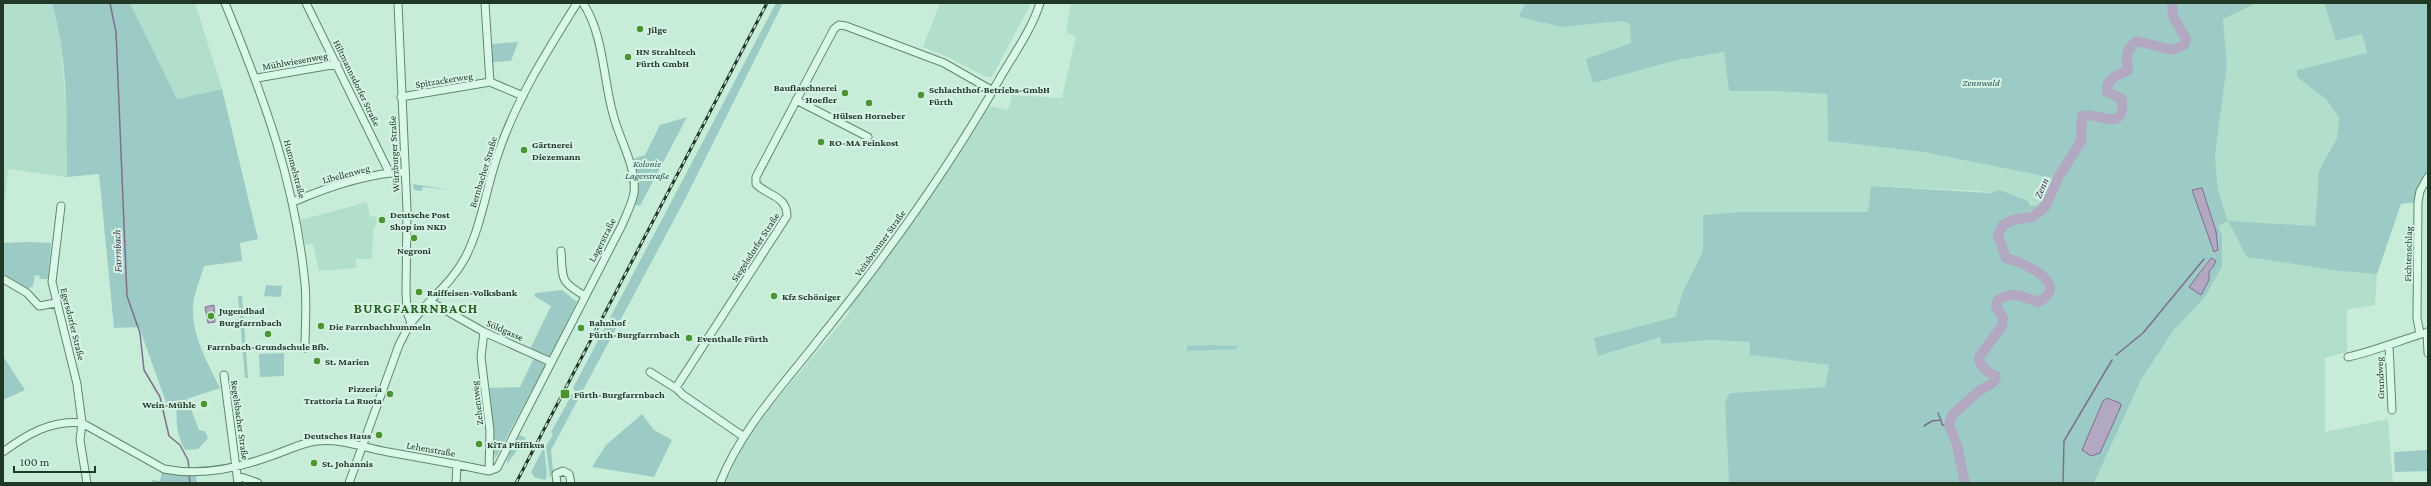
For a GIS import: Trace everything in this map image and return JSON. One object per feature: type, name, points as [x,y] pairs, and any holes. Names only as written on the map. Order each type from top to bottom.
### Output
[{"type":"street","name":"Hummelstraße","points":[[225,3],[257,78],[273,124],[293,202],[305,284],[306,348]]},
{"type":"street","name":"Hiltmannsdorfer Straße","points":[[306,3],[389,172]]},
{"type":"street","name":"Würzburger Straße","points":[[398,3],[407,220],[406,291],[407,312],[411,323]]},
{"type":"street","points":[[485,3],[490,82],[523,96]]},
{"type":"street","name":"Bernbacher Straße","points":[[411,323],[454,276],[470,247],[498,154],[523,96],[550,46],[577,3]]},
{"type":"street","name":"Lagerstraße","points":[[492,470],[497,468],[622,225],[634,193],[632,172],[615,125],[599,45],[590,15],[583,3]]},
{"type":"street","name":"Veitsbronner Straße","points":[[720,483],[744,437],[893,244],[964,139],[1035,16],[1040,3]]},
{"type":"street","name":"Siegelsdorfer Straße","points":[[677,390],[682,378],[788,216],[787,207],[783,201],[760,188],[756,184],[756,177],[834,29],[839,25],[944,63],[993,91]]},
{"type":"street","name":"Mühlwiesenweg","points":[[257,78],[337,64]]},
{"type":"street","name":"Spitzackerweg","points":[[401,97],[490,82]]},
{"type":"street","points":[[796,100],[868,137]]},
{"type":"street","name":"Libellenweg","points":[[293,202],[334,186],[389,172],[405,172]]},
{"type":"street","name":"Fichtenschlag","points":[[2428,176],[2420,191],[2418,202],[2417,318],[2425,332],[2428,352]]},
{"type":"street","name":"Egersdorfer Straße","points":[[61,206],[52,282],[77,384],[82,423],[80,440],[87,483]]},
{"type":"street","points":[[561,250],[563,280],[568,286],[585,296]]},
{"type":"street","points":[[5,280],[27,293],[39,306],[56,303]]},
{"type":"street","name":"Söldgasse","points":[[431,302],[484,332],[551,362]]},
{"type":"street","points":[[349,483],[364,446],[399,345],[411,323]]},
{"type":"street","name":"Zehentweg","points":[[484,332],[481,357],[490,431],[492,470]]},
{"type":"street","name":"Grundweg","points":[[2348,357],[2373,352],[2389,344],[2425,332]]},
{"type":"street","name":"Grundweg","points":[[2389,344],[2392,410]]},
{"type":"street","points":[[650,372],[744,437]]},
{"type":"street","name":"Regelsbacher Straße","points":[[224,375],[236,467]]},
{"type":"street","name":"Regelsbacher Straße","points":[[3,452],[31,433],[48,426],[63,423],[82,423],[164,469],[178,472],[200,472],[236,467],[318,441],[336,441],[364,446]]},
{"type":"street","name":"Lehenstraße","points":[[364,446],[393,453],[492,470]]},
{"type":"street","points":[[456,483],[457,464]]},
{"type":"street","points":[[236,467],[238,480],[258,483]]},
{"type":"street","points":[[557,483],[556,474],[562,471],[569,474],[571,483]]},
{"type":"green space","points":[[3,3],[52,3],[60,31],[67,124],[67,177],[8,169],[3,216]]},
{"type":"green space","points":[[52,3],[130,3],[177,99],[222,89],[258,239],[240,243],[242,261],[204,266],[195,294],[193,310],[196,333],[204,356],[220,388],[187,399],[199,430],[205,431],[208,438],[198,449],[185,450],[177,427],[177,402],[167,405],[139,327],[114,328],[99,174],[67,177],[66,89],[61,45]]},
{"type":"green space","points":[[130,3],[195,3],[222,89],[177,99]]},
{"type":"green space","points":[[776,3],[783,3],[684,201],[551,450],[553,470],[550,478],[546,446],[553,435],[551,432],[575,389],[573,388]]},
{"type":"green space","points":[[940,3],[1031,3],[992,77],[986,77],[950,58],[923,47]]},
{"type":"green space","points":[[1071,3],[1526,3],[1518,17],[1562,27],[1623,21],[1630,24],[1631,43],[1586,59],[1673,61],[1724,52],[1729,91],[1774,91],[1827,94],[1828,141],[1923,152],[2055,178],[2038,205],[2030,206],[2031,202],[2000,190],[1990,193],[1979,191],[1871,186],[1868,212],[1740,212],[1703,215],[1703,251],[1683,291],[1675,317],[1594,338],[1660,337],[1661,344],[1710,340],[1751,342],[1750,355],[1829,365],[1825,387],[1730,393],[1725,402],[1729,483],[725,483],[743,446],[769,409],[850,312],[849,308],[970,138],[989,106],[1008,110],[1012,95],[1062,98],[1076,36],[1066,33]],"holes":[[[1187,346],[1237,346],[1237,348],[1187,351]]]},
{"type":"green space","name":"Zennwald","points":[[1526,3],[2257,3],[2223,19],[2227,65],[2215,156],[2218,190],[2228,221],[2218,226],[2222,235],[2222,266],[2205,297],[2173,331],[2141,380],[2094,483],[1729,483],[1725,402],[1730,393],[1825,387],[1829,365],[1750,355],[1750,342],[1710,340],[1661,344],[1660,337],[1598,356],[1594,338],[1675,317],[1683,291],[1703,251],[1703,215],[1740,212],[1868,212],[1871,186],[1990,193],[2000,190],[2028,201],[2031,206],[2038,205],[2054,178],[1923,152],[1828,141],[1827,94],[1774,91],[1729,91],[1724,52],[1673,61],[1593,83],[1586,59],[1631,43],[1630,24],[1623,21],[1562,27],[1518,17]]},
{"type":"green space","points":[[2257,3],[2324,3],[2336,41],[2362,34],[2367,54],[2297,77],[2326,99],[2339,116],[2338,138],[2319,171],[2315,226],[2228,222],[2340,271],[2377,274],[2375,305],[2347,310],[2347,352],[2325,358],[2325,432],[2388,419],[2393,483],[2094,483],[2141,380],[2173,331],[2205,297],[2222,235],[2218,226],[2228,221],[2218,190],[2215,156],[2227,65],[2223,19]]},
{"type":"green space","points":[[2324,3],[2428,3],[2428,174],[2420,187],[2417,202],[2401,204],[2377,274],[2340,271],[2247,257],[2228,221],[2315,226],[2319,171],[2337,138],[2339,117],[2326,99],[2297,77],[2297,70],[2367,53],[2362,34],[2336,41]]},
{"type":"green space","points":[[518,42],[511,61],[493,62],[492,44]]},
{"type":"green space","name":"Kolonie Lagerstraße","points":[[687,117],[640,206],[633,204],[638,188],[633,159],[645,155],[660,125]]},
{"type":"green space","points":[[413,184],[450,190],[423,187],[422,191],[414,190]]},
{"type":"green space","points":[[367,202],[370,217],[376,216],[377,223],[373,231],[372,259],[356,259],[356,268],[319,271],[313,244],[305,245],[301,220]]},
{"type":"green space","points":[[3,243],[51,243],[48,279],[39,279],[40,276],[35,275],[33,286],[26,290],[13,280],[3,277]]},
{"type":"green space","points":[[266,285],[282,286],[281,297],[264,296]]},
{"type":"green space","points":[[562,290],[577,302],[549,357],[530,349],[551,306],[534,296],[536,293]]},
{"type":"green space","points":[[238,296],[242,296],[248,378],[245,378]]},
{"type":"green space","points":[[1187,346],[1237,346],[1237,349],[1187,351]]},
{"type":"green space","points":[[284,353],[284,376],[260,377],[259,354]]},
{"type":"green space","points":[[3,356],[25,390],[3,400]]},
{"type":"green space","points":[[534,358],[546,364],[495,459],[488,388],[520,387]]},
{"type":"green space","points":[[642,414],[654,430],[672,440],[654,477],[592,467],[606,445]]},
{"type":"green space","points":[[519,435],[526,438],[507,464],[507,460]]},
{"type":"green space","points":[[544,447],[547,476],[545,480],[534,477],[531,472]]},
{"type":"green space","points":[[2427,450],[2428,471],[2395,472],[2394,452]]},
{"type":"green space","points":[[162,471],[196,476],[197,483],[152,483],[152,480],[160,481]]},
{"type":"shaded area","points":[[2202,188],[2216,231],[2218,250],[2214,252],[2192,190]]},
{"type":"shaded area","points":[[2211,258],[2216,261],[2209,271],[2209,280],[2201,295],[2189,287]]},
{"type":"shaded area","name":"Jugendbad Burgfarrnbach","points":[[214,305],[215,322],[208,323],[205,307]]},
{"type":"shaded area","points":[[2107,398],[2120,403],[2121,406],[2100,453],[2091,456],[2082,450],[2103,401]]},
{"type":"waterway","name":"Farrnbach","points":[[110,3],[116,32],[127,296],[140,333],[144,370],[160,397],[169,436],[180,445],[188,460],[189,469]]},
{"type":"waterway","name":"Zenn","points":[[1965,483],[1957,445],[1949,425],[1952,415],[1979,391],[1994,382],[1996,376],[1984,369],[1979,357],[2002,326],[2003,318],[1996,306],[1998,300],[2003,297],[2018,295],[2038,302],[2047,295],[2050,288],[2047,281],[2041,275],[2023,264],[2006,258],[1998,235],[2003,225],[2013,220],[2033,217],[2046,206],[2058,178],[2081,141],[2082,116],[2088,115],[2110,119],[2115,119],[2120,116],[2122,110],[2122,99],[2107,92],[2107,87],[2110,80],[2128,70],[2127,54],[2130,47],[2137,41],[2172,50],[2184,45],[2186,39],[2173,16],[2172,3]]},
{"type":"waterway","points":[[2116,355],[2143,333],[2204,259]]},
{"type":"waterway","points":[[2063,483],[2064,441],[2112,360]]},
{"type":"waterway","points":[[1938,413],[1941,420]]},
{"type":"waterway","points":[[1924,426],[1932,421],[1941,420],[1942,425],[1949,425]]},
{"type":"waterway","name":"Farrnbach","points":[[189,475],[190,483]]},
{"type":"railway","points":[[516,483],[767,3]]},
{"type":"place","name":"Jilge","points":[[640,29]]},
{"type":"place","name":"HN Strahltech Fürth GmbH","points":[[628,57]]},
{"type":"place","name":"Bauflaschnerei Hoefler","points":[[845,93]]},
{"type":"place","name":"Schlachthof-Betriebs-GmbH Fürth","points":[[921,95]]},
{"type":"place","name":"Hülsen Horneber","points":[[869,103]]},
{"type":"place","name":"RO-MA Feinkost","points":[[821,142]]},
{"type":"place","name":"Gärtnerei Diezemann","points":[[524,150]]},
{"type":"place","name":"Deutsche Post Shop im NKD","points":[[382,220]]},
{"type":"place","name":"Negroni","points":[[414,238]]},
{"type":"place","name":"Raiffeisen-Volksbank","points":[[419,292]]},
{"type":"place","name":"Kfz Schöniger","points":[[774,296]]},
{"type":"place","name":"Jugendbad Burgfarrnbach","points":[[211,316]]},
{"type":"place","name":"Die Farrnbachhummeln","points":[[321,326]]},
{"type":"place","name":"Bahnhof Fürth-Burgfarrnbach","points":[[581,328]]},
{"type":"place","name":"Farrnbach-Grundschule Bfb.","points":[[268,334]]},
{"type":"place","name":"Eventhalle Fürth","points":[[689,338]]},
{"type":"place","name":"St. Marien","points":[[317,361]]},
{"type":"place","name":"Pizzeria Trattoria La Ruota","points":[[390,394]]},
{"type":"place","name":"Fürth-Burgfarrnbach","points":[[565,394]]},
{"type":"place","name":"Wein-Mühle","points":[[204,404]]},
{"type":"place","name":"Deutsches Haus","points":[[379,435]]},
{"type":"place","name":"KiTa Pfiffikus","points":[[479,444]]},
{"type":"place","name":"St. Johannis","points":[[314,463]]},
{"type":"district","name":"BURGFARRNBACH","points":[[416,308]]}]
